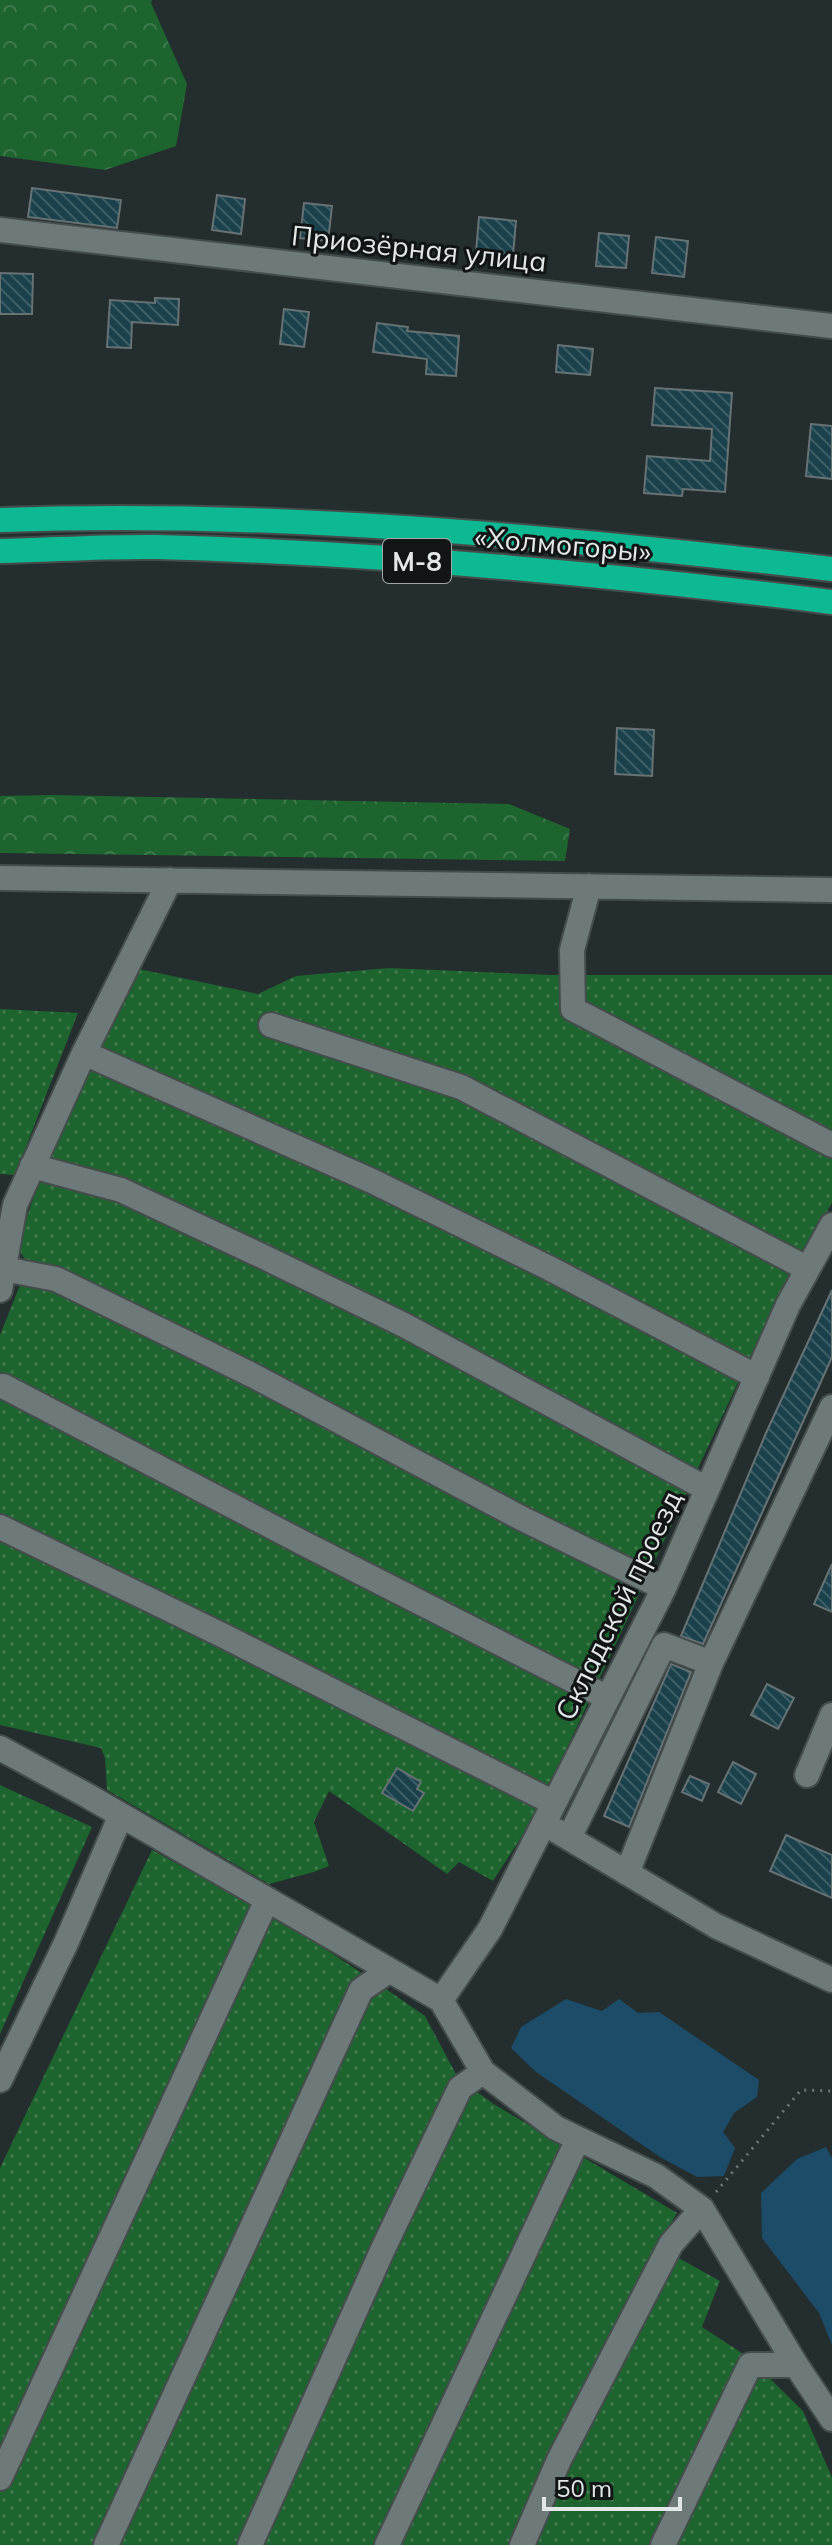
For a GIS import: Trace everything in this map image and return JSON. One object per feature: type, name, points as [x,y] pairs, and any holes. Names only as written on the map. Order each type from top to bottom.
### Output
[{"type":"highway","name":"«Холмогоры»","points":[[0,520],[214,518],[351,525],[652,548],[832,569]]},
{"type":"highway","name":"«Холмогоры»","points":[[0,551],[154,547],[344,555],[832,602]]},
{"type":"street","name":"Приозёрная улица","points":[[0,230],[832,326]]},
{"type":"street","points":[[0,878],[832,890]]},
{"type":"street","points":[[170,880],[84,1053],[15,1205],[2,1280],[56,1279],[254,1376],[519,1517],[664,1588]]},
{"type":"street","points":[[589,886],[572,950],[573,1009],[832,1145]]},
{"type":"street","points":[[271,1025],[461,1087],[808,1269]]},
{"type":"street","points":[[84,1053],[372,1181],[549,1268],[757,1377]]},
{"type":"street","points":[[32,1166],[121,1190],[264,1257],[404,1325],[707,1489]]},
{"type":"street","name":"Складской проезд","points":[[441,2000],[490,1929],[664,1588],[788,1305],[832,1225]]},
{"type":"street","points":[[1,1388],[608,1698]]},
{"type":"street","points":[[627,1873],[711,1663],[832,1407]]},
{"type":"street","points":[[0,1527],[224,1636],[549,1813],[569,1838],[716,1926],[832,1980]]},
{"type":"street","points":[[569,1838],[664,1645],[711,1663]]},
{"type":"street","points":[[807,1775],[832,1715]]},
{"type":"street","points":[[0,1748],[121,1815],[387,1972],[441,2000],[483,2072],[556,2128],[656,2176],[702,2209],[832,2419]]},
{"type":"street","points":[[0,2080],[66,1943],[121,1815]]},
{"type":"street","points":[[0,2478],[267,1900]]},
{"type":"street","points":[[106,2545],[361,1990],[387,1972]]},
{"type":"street","points":[[250,2545],[382,2251],[460,2088],[483,2072]]},
{"type":"street","points":[[387,2545],[578,2139]]},
{"type":"street","points":[[522,2545],[559,2460],[671,2244],[702,2209]]},
{"type":"street","points":[[663,2545],[750,2365],[796,2365]]},
{"type":"path","points":[[702,2209],[801,2090],[832,2091]]},
{"type":"green space","points":[[0,0],[152,0],[187,84],[176,146],[105,170],[0,156]]},
{"type":"green space","points":[[0,796],[509,804],[570,829],[565,861],[0,853]]},
{"type":"green space","points":[[134,968],[258,994],[296,976],[389,968],[551,975],[832,975],[832,1203],[774,1306],[536,1814],[493,1881],[459,1862],[447,1874],[329,1791],[314,1822],[329,1866],[269,1884],[107,1790],[105,1758],[101,1748],[0,1725],[0,1335],[28,1265],[17,1246],[47,1158]]},
{"type":"green space","points":[[0,1009],[78,1013],[15,1175],[0,1174]]},
{"type":"green space","points":[[0,1785],[92,1827],[0,2034]]},
{"type":"green space","points":[[152,1850],[284,1922],[386,1989],[425,2016],[458,2078],[492,2103],[677,2213],[657,2246],[720,2281],[702,2327],[748,2357],[803,2411],[832,2477],[832,2545],[0,2545],[0,2168]]},
{"type":"water","points":[[566,1999],[602,2011],[619,1999],[638,2013],[659,2012],[759,2080],[757,2097],[734,2113],[723,2132],[735,2148],[724,2176],[697,2177],[660,2157],[536,2072],[511,2048],[521,2027]]},
{"type":"water","points":[[826,2147],[832,2158],[832,2345],[819,2313],[762,2238],[761,2193],[797,2159]]},
{"type":"building","points":[[32,188],[121,200],[117,228],[28,217]]},
{"type":"building","points":[[217,195],[245,199],[241,234],[212,230]]},
{"type":"building","points":[[304,203],[332,206],[328,241],[300,238]]},
{"type":"building","points":[[479,217],[516,221],[513,255],[476,252]]},
{"type":"building","points":[[599,233],[629,236],[626,268],[596,266]]},
{"type":"building","points":[[656,237],[688,241],[684,277],[652,273]]},
{"type":"building","points":[[0,273],[33,274],[32,314],[0,314]]},
{"type":"building","points":[[155,298],[179,299],[178,325],[132,322],[131,348],[107,347],[110,300],[155,303]]},
{"type":"building","points":[[284,309],[309,312],[304,347],[280,344]]},
{"type":"building","points":[[377,323],[408,327],[407,331],[459,336],[456,376],[426,374],[427,359],[373,352]]},
{"type":"building","points":[[558,345],[593,349],[590,375],[556,372]]},
{"type":"building","points":[[655,388],[732,393],[725,492],[683,489],[682,496],[644,493],[647,456],[710,461],[712,429],[652,425]]},
{"type":"building","points":[[811,424],[832,426],[832,479],[806,476]]},
{"type":"building","points":[[617,728],[654,730],[652,776],[615,774]]},
{"type":"building","points":[[832,1290],[832,1357],[703,1644],[681,1636],[766,1433]]},
{"type":"building","points":[[832,1564],[832,1612],[814,1604]]},
{"type":"building","points":[[671,1664],[691,1672],[629,1827],[604,1816]]},
{"type":"building","points":[[767,1684],[794,1698],[778,1729],[751,1715]]},
{"type":"building","points":[[733,1762],[756,1774],[741,1804],[718,1792]]},
{"type":"building","points":[[397,1768],[421,1782],[417,1789],[424,1793],[413,1811],[382,1793]]},
{"type":"building","points":[[690,1776],[709,1784],[702,1801],[682,1792]]},
{"type":"building","points":[[786,1835],[832,1855],[832,1898],[770,1871]]}]
